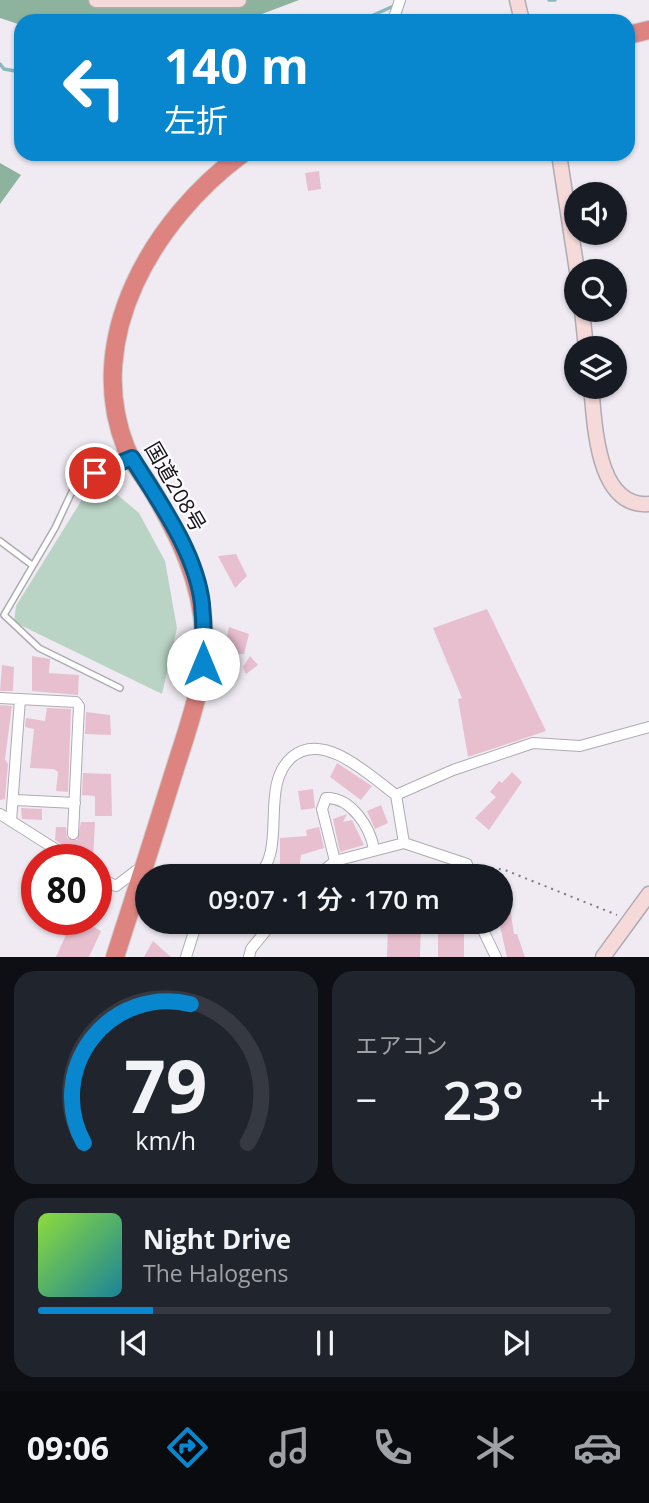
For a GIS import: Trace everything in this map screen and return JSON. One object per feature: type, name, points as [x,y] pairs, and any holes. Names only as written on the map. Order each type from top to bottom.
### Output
[{"type":"highway","name":"国道208号","points":[[145,864],[192,710],[203,664],[202,602],[185,550],[132,458],[115,410],[112,370],[115,334],[126,301],[146,262],[190,202],[217,173],[233,161]]},
{"type":"highway","name":"国道208号","points":[[115,957],[135,896]]},
{"type":"street","points":[[96,0],[239,0]]},
{"type":"street","points":[[560,161],[575,259]]},
{"type":"street","points":[[593,399],[602,463],[609,483],[621,495],[642,505],[649,504]]},
{"type":"street","points":[[0,698],[76,702],[79,706],[73,834]]},
{"type":"street","points":[[11,821],[15,800],[20,699]]},
{"type":"street","points":[[396,795],[453,770],[533,743],[580,746],[649,727]]},
{"type":"street","points":[[266,864],[278,778],[284,765],[295,754],[319,749],[341,756],[396,795],[404,843]]},
{"type":"street","points":[[335,861],[322,809],[326,798],[335,799],[363,819],[374,849]]},
{"type":"street","points":[[15,800],[75,803]]},
{"type":"street","points":[[0,814],[47,844]]},
{"type":"street","points":[[331,864],[374,849],[404,843],[467,864]]},
{"type":"street","points":[[112,884],[116,886],[135,872]]},
{"type":"street","points":[[603,957],[628,919],[649,894]]},
{"type":"street","points":[[186,957],[193,934]]},
{"type":"street","points":[[249,957],[251,949],[263,934]]},
{"type":"street","points":[[485,934],[496,957]]},
{"type":"lane","points":[[120,688],[39,648],[2,613],[55,528],[77,481],[132,458]]},
{"type":"lane","points":[[0,541],[32,565]]},
{"type":"path","points":[[513,873],[628,919]]},
{"type":"green space","points":[[0,0],[299,0],[262,14],[14,14],[14,23],[0,18]]},
{"type":"green space","points":[[0,163],[21,175],[0,204]]},
{"type":"green space","points":[[96,477],[139,513],[165,561],[177,628],[162,694],[14,622],[16,606]]},
{"type":"building","points":[[319,171],[321,189],[308,191],[305,173]]},
{"type":"building","points":[[236,554],[247,576],[235,588],[218,556]]},
{"type":"building","points":[[487,609],[546,731],[468,757],[458,699],[462,698],[433,628]]},
{"type":"building","points":[[229,627],[249,634],[244,654],[224,654]]},
{"type":"building","points":[[32,656],[50,659],[49,673],[79,675],[78,695],[32,691]]},
{"type":"building","points":[[250,656],[258,665],[246,674],[243,667]]},
{"type":"building","points":[[2,665],[14,667],[13,691],[0,691]]},
{"type":"building","points":[[0,705],[12,706],[5,759],[8,764],[5,799],[0,800]]},
{"type":"building","points":[[47,708],[71,709],[68,792],[56,791],[58,772],[54,769],[30,768],[34,729],[25,727],[26,718],[45,721]]},
{"type":"building","points":[[86,712],[110,715],[111,735],[85,734]]},
{"type":"building","points":[[337,763],[372,786],[361,800],[330,777]]},
{"type":"building","points":[[512,772],[522,782],[489,830],[475,818],[496,797],[490,792]]},
{"type":"building","points":[[83,773],[111,774],[112,816],[95,816],[95,796],[82,795]]},
{"type":"building","points":[[313,789],[315,808],[301,810],[298,791]]},
{"type":"building","points":[[381,805],[388,823],[375,829],[367,811]]},
{"type":"building","points":[[21,808],[42,809],[42,820],[22,819]]},
{"type":"building","points":[[347,814],[343,822],[352,820],[364,845],[340,852],[333,819]]},
{"type":"building","points":[[81,822],[95,822],[94,844],[61,844],[55,840],[56,827],[66,827],[67,838],[77,840]]},
{"type":"building","points":[[319,827],[324,848],[301,855],[300,864],[280,864],[280,838],[307,836],[306,830]]},
{"type":"building","points":[[513,927],[525,957],[507,957],[502,934],[513,934]]},
{"type":"building","points":[[388,934],[421,934],[420,957],[387,957]]},
{"type":"building","points":[[438,934],[464,934],[464,957],[438,957]]},
{"type":"building","points":[[66,935],[99,935],[89,957],[56,957]]},
{"type":"building","points":[[153,941],[171,957],[144,957]]},
{"type":"waterway","points":[[549,0],[555,0]]},
{"type":"waterway","points":[[376,14],[396,5]]},
{"type":"waterway","points":[[0,64],[4,69],[14,71]]},
{"type":"route","points":[[95,473],[132,458],[152,490],[185,550],[202,602],[203,664]]}]
